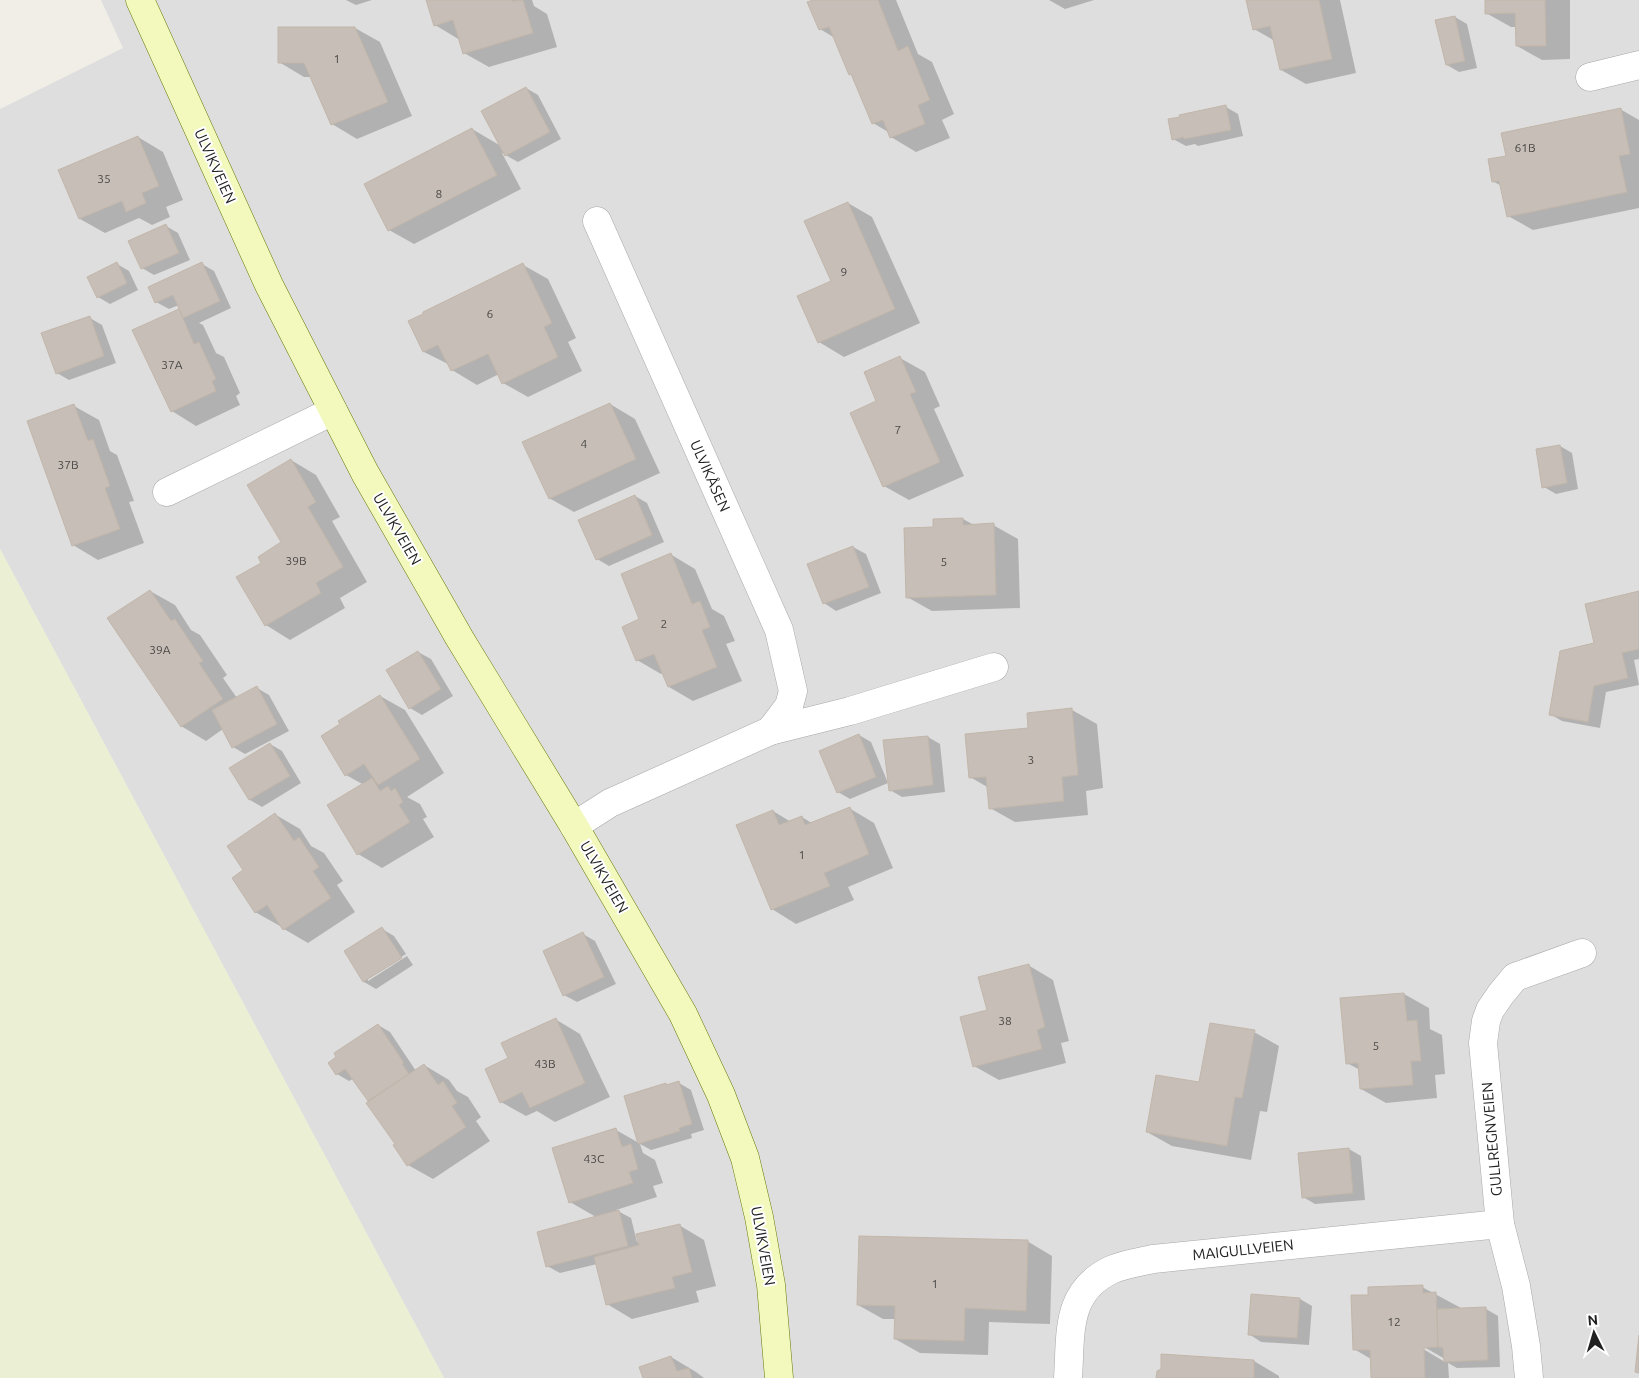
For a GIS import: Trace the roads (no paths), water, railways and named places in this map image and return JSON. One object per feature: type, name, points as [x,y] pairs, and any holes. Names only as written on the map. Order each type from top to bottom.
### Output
[{"type":"street","name":"ULVIKVEIEN","points":[[140,0],[270,285],[365,473],[683,1014],[722,1095],[745,1158],[759,1217],[771,1285],[779,1378]]},
{"type":"street","points":[[1590,77],[1639,65]]},
{"type":"street","name":"ULVIKÅSEN","points":[[597,221],[779,630],[793,691],[789,706],[770,731]]},
{"type":"street","points":[[167,492],[333,411]]},
{"type":"street","name":"ULVIKÅSEN","points":[[574,826],[610,803],[770,731],[850,711],[994,667]]},
{"type":"street","name":"GULLREGNVEIEN","points":[[1529,1378],[1526,1346],[1516,1286],[1500,1224],[1483,1043],[1486,1021],[1490,1010],[1515,977],[1582,953]]},
{"type":"street","name":"MAIGULLVEIEN","points":[[1068,1378],[1071,1325],[1076,1305],[1088,1286],[1112,1270],[1153,1259],[1500,1224]]}]
